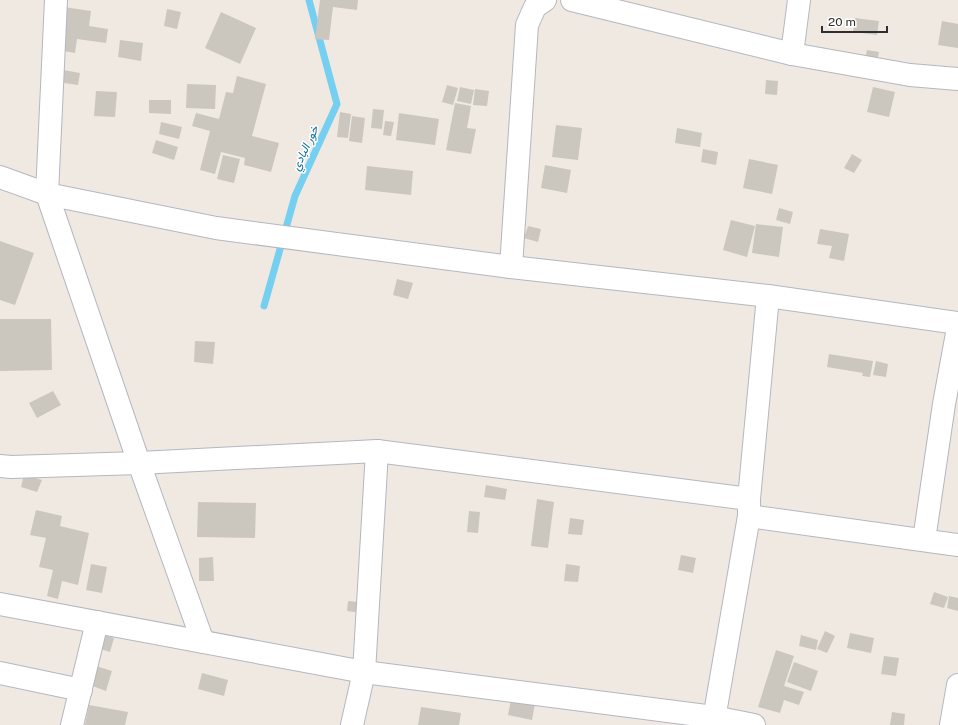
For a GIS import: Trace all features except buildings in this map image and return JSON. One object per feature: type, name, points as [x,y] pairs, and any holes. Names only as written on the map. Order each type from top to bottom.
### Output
[{"type":"street","points":[[56,0],[47,194],[139,463],[203,642]]},
{"type":"street","points":[[511,267],[527,25],[535,7],[546,0]]},
{"type":"street","points":[[572,0],[792,54],[910,75],[958,79]]},
{"type":"street","points":[[792,54],[800,0]]},
{"type":"street","points":[[0,178],[47,194],[216,228],[511,267],[768,296],[958,323]]},
{"type":"street","points":[[714,721],[749,507],[768,296]]},
{"type":"street","points":[[924,540],[951,406],[958,328]]},
{"type":"street","points":[[352,725],[364,672],[377,451]]},
{"type":"street","points":[[0,466],[11,467],[139,463],[377,451],[749,507],[958,545]]},
{"type":"street","points":[[0,604],[364,672],[714,721],[754,725]]},
{"type":"street","points":[[72,725],[97,622]]},
{"type":"street","points":[[0,673],[81,690]]},
{"type":"street","points":[[950,725],[958,685]]},
{"type":"waterway","name":"خور البادي","points":[[264,306],[295,196],[337,104],[309,0]]}]
